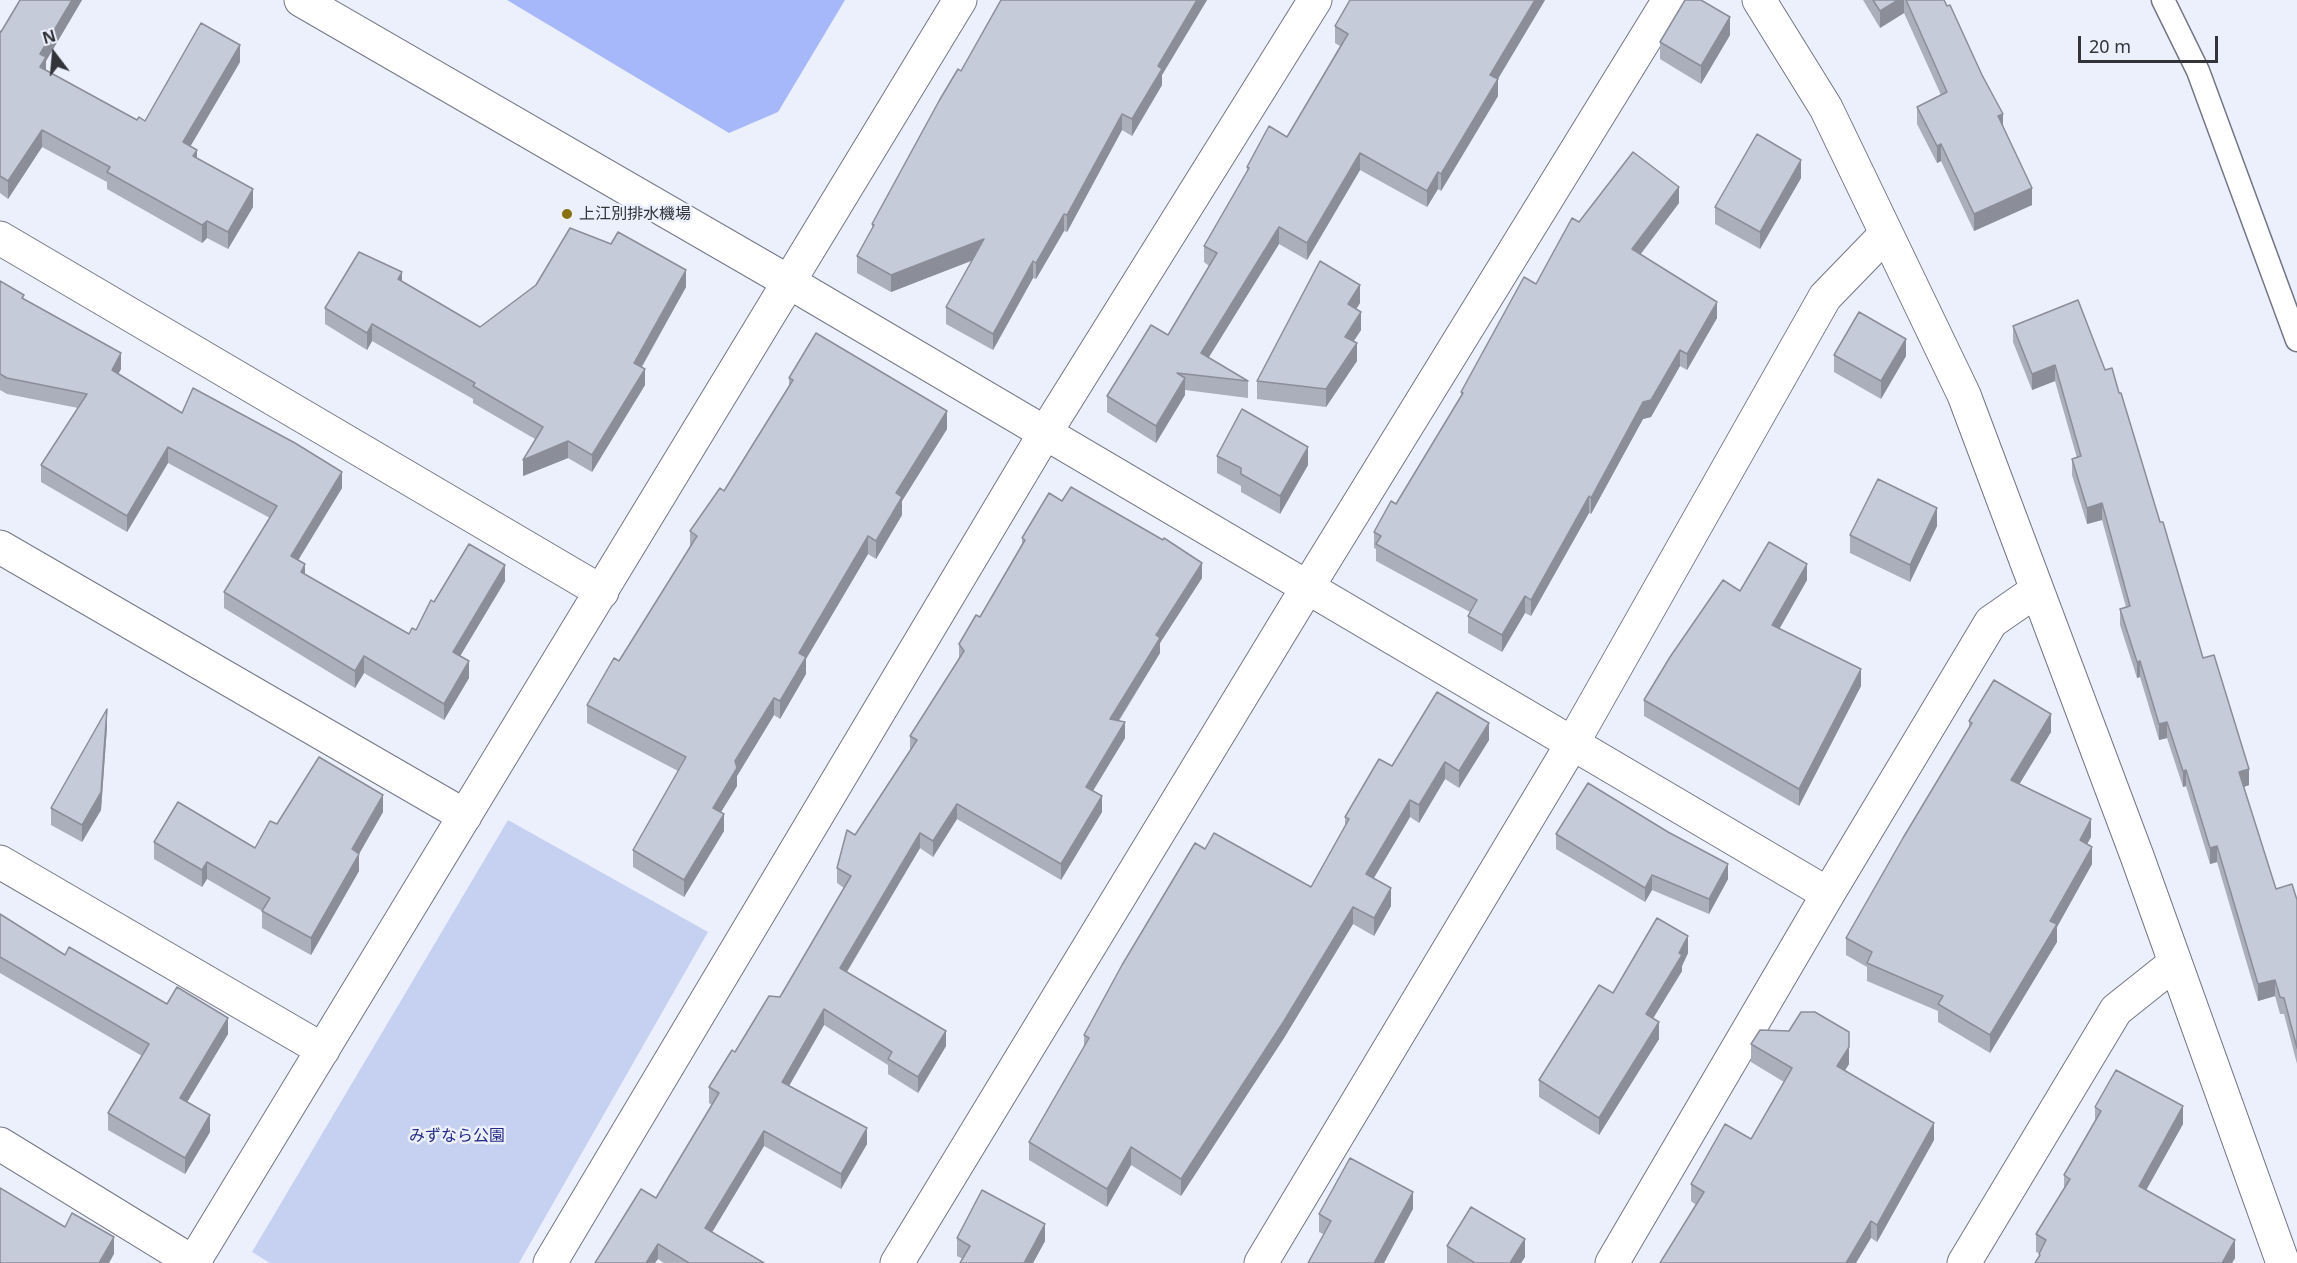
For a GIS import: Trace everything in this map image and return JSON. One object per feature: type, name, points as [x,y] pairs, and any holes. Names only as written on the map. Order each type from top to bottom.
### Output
[{"type":"street","points":[[301,0],[789,282],[1828,894]]},
{"type":"street","points":[[0,1144],[193,1263],[960,0]]},
{"type":"street","points":[[550,1263],[1045,434],[1315,0]]},
{"type":"street","points":[[897,1263],[1307,588],[1669,0]]},
{"type":"street","points":[[1759,0],[1826,108],[1964,395],[2175,963],[2283,1263]]},
{"type":"street","points":[[1261,1263],[1572,744],[1825,297],[1886,234]]},
{"type":"street","points":[[0,238],[602,592]]},
{"type":"street","points":[[0,547],[465,816]]},
{"type":"street","points":[[1612,1263],[1828,894],[1991,622],[2037,590]]},
{"type":"street","points":[[0,862],[323,1050]]},
{"type":"street","points":[[1964,1263],[2116,1010],[2175,963]]},
{"type":"lane","points":[[2163,0],[2198,70],[2297,340]]},
{"type":"green space","name":"みずなら公園","points":[[508,820],[708,932],[519,1263],[270,1263],[252,1252]]},
{"type":"water","points":[[507,0],[845,0],[778,112],[729,133]]},
{"type":"building","points":[[20,0],[72,0],[40,54],[46,57],[40,67],[137,120],[139,117],[145,121],[201,23],[240,45],[183,142],[197,150],[193,156],[253,189],[228,232],[207,221],[202,225],[107,172],[110,167],[42,130],[8,181],[0,176],[0,31]]},
{"type":"building","points":[[1001,0],[1197,0],[1158,66],[1162,69],[1132,119],[1122,114],[1067,215],[1064,214],[1036,263],[1033,261],[993,334],[946,307],[984,239],[891,275],[857,256],[939,101],[958,69],[961,71]]},
{"type":"building","points":[[1350,0],[1535,0],[1490,75],[1498,79],[1441,174],[1438,172],[1427,191],[1360,153],[1307,243],[1279,227],[1201,353],[1248,381],[1177,373],[1185,378],[1156,426],[1107,396],[1151,325],[1168,335],[1217,253],[1204,246],[1249,168],[1247,167],[1269,126],[1287,137],[1348,34],[1335,26]]},
{"type":"building","points":[[1685,0],[1701,0],[1730,17],[1701,66],[1660,42]]},
{"type":"building","points":[[1873,0],[1898,0],[1880,11]]},
{"type":"building","points":[[1906,0],[1944,0],[1947,6],[1950,5],[1982,75],[2003,114],[1998,116],[2032,188],[1974,214],[1941,144],[1937,146],[1917,107],[1947,92]]},
{"type":"building","points":[[1757,134],[1801,160],[1760,232],[1715,207]]},
{"type":"building","points":[[1633,152],[1679,187],[1632,249],[1717,302],[1687,354],[1680,350],[1651,400],[1643,402],[1591,498],[1589,496],[1531,600],[1525,596],[1502,635],[1468,616],[1477,600],[1376,544],[1381,536],[1374,532],[1391,501],[1396,504],[1463,393],[1461,392],[1524,277],[1536,284],[1572,218],[1579,222]]},
{"type":"building","points":[[570,228],[611,244],[618,232],[686,270],[634,363],[645,369],[592,455],[568,441],[523,460],[543,427],[473,386],[475,383],[372,324],[367,333],[325,308],[359,252],[402,272],[398,279],[480,327],[536,285]]},
{"type":"building","points":[[1320,261],[1360,285],[1348,304],[1361,312],[1345,337],[1357,343],[1326,389],[1257,381]]},
{"type":"building","points":[[0,281],[24,295],[22,298],[121,353],[112,370],[182,413],[193,388],[295,443],[342,472],[291,556],[305,564],[301,572],[409,634],[412,628],[416,630],[431,600],[434,602],[469,544],[505,565],[453,652],[469,661],[444,704],[364,656],[355,671],[224,592],[277,506],[168,447],[127,516],[41,465],[87,394],[7,378],[0,374]]},
{"type":"building","points":[[2078,300],[2105,370],[2112,368],[2119,393],[2121,393],[2160,522],[2163,522],[2203,658],[2214,655],[2249,769],[2239,772],[2276,889],[2292,884],[2297,900],[2297,1048],[2284,998],[2280,997],[2275,980],[2258,984],[2217,846],[2210,848],[2186,770],[2183,771],[2167,722],[2159,724],[2140,661],[2137,662],[2120,609],[2130,606],[2102,503],[2087,508],[2072,459],[2081,456],[2055,365],[2032,374],[2013,326]]},
{"type":"building","points":[[1859,312],[1906,339],[1881,381],[1834,355]]},
{"type":"building","points":[[816,333],[947,411],[896,493],[902,497],[876,541],[868,536],[799,653],[806,657],[780,701],[774,698],[735,761],[737,768],[713,808],[724,814],[684,880],[633,850],[686,757],[587,705],[614,658],[619,661],[697,536],[690,531],[720,488],[724,491],[793,380],[789,378]]},
{"type":"building","points":[[1242,409],[1308,447],[1280,496],[1241,474],[1241,468],[1217,456]]},
{"type":"building","points":[[1878,479],[1937,508],[1910,565],[1850,535]]},
{"type":"building","points":[[1071,487],[1163,540],[1164,538],[1202,563],[1156,635],[1160,638],[1110,719],[1125,722],[1086,787],[1102,796],[1061,864],[957,804],[933,841],[920,833],[840,968],[946,1031],[918,1077],[888,1059],[892,1052],[824,1009],[782,1082],[867,1128],[841,1174],[764,1131],[705,1228],[764,1263],[689,1263],[658,1244],[646,1263],[595,1263],[641,1189],[656,1198],[719,1093],[709,1087],[732,1050],[735,1052],[769,996],[780,997],[851,876],[837,868],[847,830],[855,835],[917,740],[910,736],[964,651],[959,644],[976,615],[980,617],[1025,540],[1022,538],[1049,493],[1062,501]]},
{"type":"building","points":[[1769,542],[1807,564],[1772,625],[1861,669],[1799,789],[1644,700],[1670,657],[1723,580],[1740,591]]},
{"type":"building","points":[[1994,680],[2051,714],[2011,780],[2091,819],[2080,840],[2092,847],[2050,921],[2057,924],[1990,1035],[1938,1004],[1943,996],[1867,963],[1872,952],[1846,938],[1972,723],[1969,721]]},
{"type":"building","points":[[1437,692],[1489,723],[1459,771],[1445,762],[1419,805],[1410,800],[1366,874],[1391,888],[1374,918],[1353,907],[1284,1021],[1181,1179],[1131,1147],[1107,1189],[1029,1142],[1089,1038],[1084,1035],[1122,965],[1195,843],[1205,849],[1214,833],[1311,887],[1349,819],[1345,817],[1379,759],[1392,766]]},
{"type":"building","points":[[107,709],[101,792],[82,825],[51,808]]},
{"type":"building","points":[[319,757],[383,795],[352,849],[359,854],[311,938],[262,911],[270,898],[207,862],[202,870],[154,842],[178,802],[255,848],[270,821],[277,824]]},
{"type":"building","points":[[1588,783],[1668,832],[1728,864],[1709,899],[1652,875],[1645,888],[1556,834]]},
{"type":"building","points":[[0,914],[65,955],[69,947],[167,1004],[177,987],[228,1018],[180,1098],[210,1115],[185,1158],[108,1113],[149,1044],[0,957]]},
{"type":"building","points":[[1657,918],[1688,936],[1679,953],[1682,955],[1646,1014],[1659,1022],[1599,1118],[1539,1080],[1599,985],[1613,993]]},
{"type":"building","points":[[1801,1012],[1815,1012],[1849,1032],[1849,1047],[1837,1066],[1934,1123],[1877,1225],[1871,1221],[1846,1263],[1660,1263],[1704,1192],[1691,1184],[1725,1124],[1751,1139],[1792,1068],[1751,1044],[1760,1030],[1789,1031]]},
{"type":"building","points":[[2116,1070],[2183,1106],[2139,1186],[2235,1240],[2222,1263],[2035,1263],[2046,1240],[2036,1234],[2070,1179],[2064,1175],[2101,1111],[2095,1107]]},
{"type":"building","points":[[1350,1158],[1413,1192],[1374,1263],[1308,1263],[1331,1221],[1319,1214]]},
{"type":"building","points":[[0,1188],[65,1227],[72,1213],[114,1237],[99,1263],[0,1263]]},
{"type":"building","points":[[982,1190],[1045,1224],[1024,1263],[960,1263],[970,1246],[957,1238]]},
{"type":"building","points":[[1471,1207],[1525,1239],[1510,1263],[1475,1263],[1447,1246]]},
{"type":"place","name":"上江別排水機場","points":[[567,214]]}]
